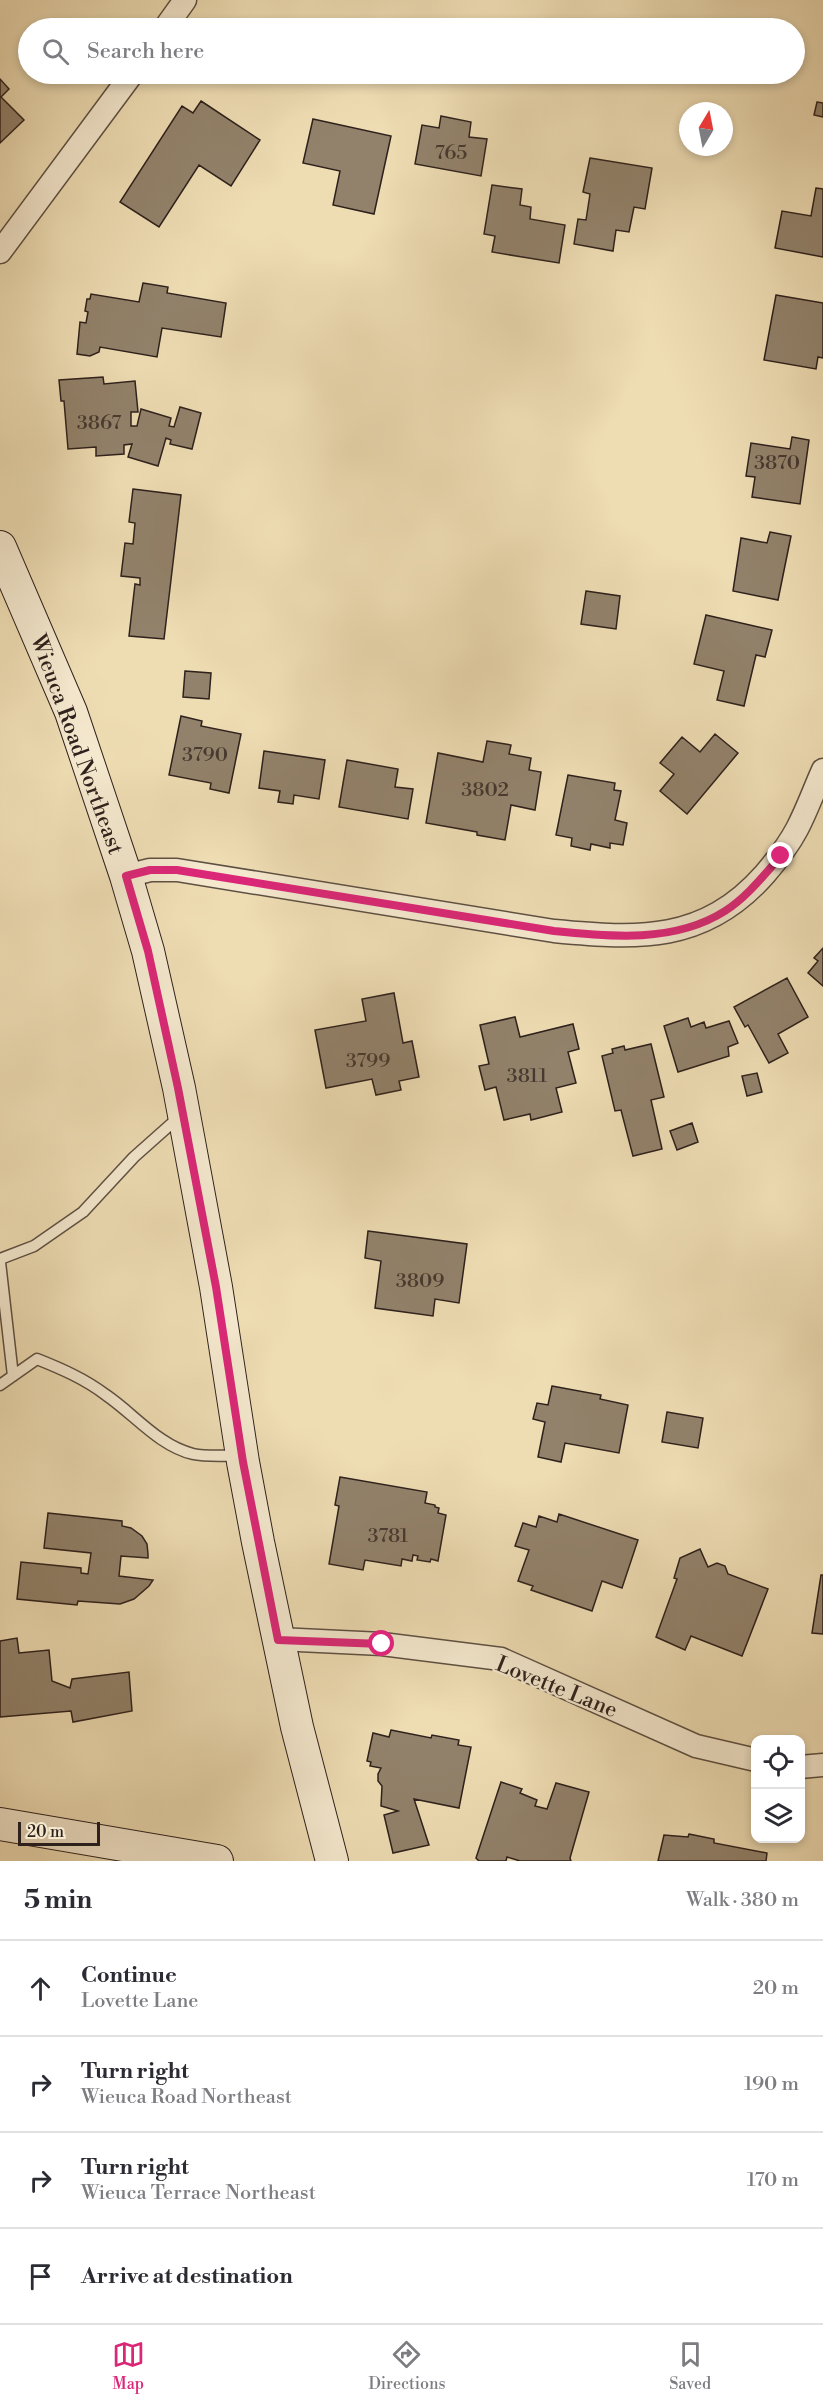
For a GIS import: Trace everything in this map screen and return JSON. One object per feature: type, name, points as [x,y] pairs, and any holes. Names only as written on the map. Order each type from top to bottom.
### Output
[{"type":"street","points":[[172,18],[185,0]]},
{"type":"street","points":[[0,252],[125,84]]},
{"type":"street","name":"Wieuca Road Northeast","points":[[2,555],[71,712],[126,876],[148,951],[183,1112],[216,1287],[242,1456],[278,1640],[326,1860]]},
{"type":"street","points":[[126,876],[150,870],[177,870],[554,931],[606,936],[656,934],[692,927],[725,911],[752,889],[781,856],[797,829],[823,770]]},
{"type":"street","name":"Lovette Lane","points":[[278,1640],[382,1644],[501,1659],[696,1746],[751,1759]]},
{"type":"street","points":[[805,1767],[823,1765]]},
{"type":"street","points":[[0,1824],[217,1861]]},
{"type":"lane","points":[[13,1376],[0,1261],[34,1246],[83,1212],[134,1156],[183,1112]]},
{"type":"lane","points":[[0,1385],[37,1359],[70,1372],[107,1395],[137,1421],[168,1443],[193,1454],[242,1456]]},
{"type":"building","points":[[0,79],[9,89],[1,97],[24,120],[0,143]]},
{"type":"building","points":[[201,101],[260,140],[231,186],[199,165],[159,227],[120,202],[182,106],[193,113]]},
{"type":"building","points":[[817,102],[823,103],[823,117],[814,115]]},
{"type":"building","points":[[441,116],[471,122],[469,137],[487,139],[481,176],[415,164],[422,125],[439,128]]},
{"type":"building","points":[[313,119],[391,136],[374,214],[333,205],[340,171],[303,163]]},
{"type":"building","points":[[590,158],[652,168],[645,209],[634,207],[629,232],[616,230],[613,251],[574,244],[578,219],[586,220],[590,194],[583,192]]},
{"type":"building","points":[[492,185],[522,189],[520,205],[531,207],[530,219],[565,225],[559,263],[492,252],[495,236],[484,234]]},
{"type":"building","points":[[816,188],[823,189],[823,257],[775,248],[782,211],[811,216]]},
{"type":"building","points":[[143,283],[168,287],[167,293],[226,303],[221,337],[162,328],[157,357],[100,347],[99,352],[90,356],[77,354],[80,322],[86,323],[87,299],[90,299],[91,294],[139,302]]},
{"type":"building","points":[[776,295],[823,303],[823,358],[818,357],[816,369],[764,360]]},
{"type":"building","points":[[103,377],[104,384],[135,381],[138,412],[131,412],[131,426],[137,426],[141,409],[171,418],[169,426],[174,427],[180,407],[201,413],[192,449],[170,444],[171,440],[166,438],[158,466],[128,457],[132,444],[124,445],[124,454],[96,456],[96,447],[68,449],[64,401],[61,401],[59,380]]},
{"type":"building","points":[[792,437],[809,440],[800,504],[752,497],[755,477],[746,476],[751,443],[790,449]]},
{"type":"building","points":[[133,489],[181,495],[164,639],[129,636],[135,584],[140,585],[140,578],[121,576],[125,543],[133,544],[135,523],[129,522]]},
{"type":"building","points":[[770,532],[791,536],[778,600],[733,591],[741,538],[767,543]]},
{"type":"building","points":[[586,591],[620,596],[616,629],[581,624]]},
{"type":"building","points":[[706,615],[772,630],[765,657],[756,655],[744,706],[717,700],[724,671],[694,664]]},
{"type":"building","points":[[185,671],[211,673],[209,699],[183,697]]},
{"type":"building","points":[[181,716],[202,721],[201,726],[241,734],[229,793],[210,789],[211,783],[169,775]]},
{"type":"building","points":[[715,734],[738,753],[687,814],[660,791],[674,774],[660,763],[682,737],[700,752]]},
{"type":"building","points":[[487,741],[511,745],[509,754],[531,758],[529,770],[541,772],[535,810],[511,805],[505,840],[477,835],[477,832],[426,823],[438,753],[483,762]]},
{"type":"building","points":[[264,751],[325,760],[319,799],[294,795],[293,804],[278,802],[280,791],[259,788]]},
{"type":"building","points":[[347,760],[398,769],[395,787],[413,789],[408,819],[339,807]]},
{"type":"building","points":[[568,775],[615,783],[614,790],[621,791],[615,820],[627,823],[623,845],[610,843],[610,848],[591,844],[590,850],[571,846],[572,838],[556,835]]},
{"type":"building","points":[[823,948],[823,986],[808,973],[818,961],[814,958]]},
{"type":"building","points":[[787,978],[808,1017],[778,1034],[788,1053],[769,1063],[748,1025],[745,1027],[734,1007]]},
{"type":"building","points":[[394,993],[403,1043],[412,1041],[419,1077],[399,1081],[401,1090],[376,1095],[372,1079],[326,1088],[315,1030],[366,1021],[362,999]]},
{"type":"building","points":[[515,1017],[520,1037],[573,1024],[579,1049],[568,1052],[576,1083],[556,1088],[562,1112],[531,1120],[530,1114],[504,1120],[496,1087],[485,1090],[479,1066],[489,1064],[480,1025]]},
{"type":"building","points":[[688,1018],[691,1027],[704,1022],[706,1028],[729,1021],[738,1043],[728,1047],[729,1056],[678,1072],[664,1026]]},
{"type":"building","points":[[651,1044],[664,1097],[651,1100],[662,1149],[633,1156],[621,1110],[615,1111],[602,1056],[613,1053],[612,1049],[624,1046],[625,1050]]},
{"type":"building","points":[[757,1073],[762,1092],[747,1096],[742,1076]]},
{"type":"building","points":[[692,1123],[698,1142],[677,1150],[670,1131]]},
{"type":"building","points":[[368,1231],[467,1244],[459,1303],[435,1299],[433,1316],[375,1308],[381,1261],[365,1258]]},
{"type":"building","points":[[552,1386],[601,1395],[600,1399],[628,1405],[619,1453],[565,1443],[561,1462],[538,1457],[545,1422],[533,1419],[537,1403],[548,1405]]},
{"type":"building","points":[[667,1412],[703,1418],[698,1448],[662,1442]]},
{"type":"building","points":[[340,1477],[427,1492],[425,1503],[435,1505],[439,1508],[438,1513],[446,1515],[438,1561],[417,1560],[418,1556],[413,1555],[412,1561],[402,1559],[401,1566],[365,1560],[363,1570],[329,1564],[339,1506],[335,1505]]},
{"type":"building","points":[[48,1513],[122,1521],[122,1526],[131,1528],[142,1536],[147,1544],[148,1558],[121,1556],[119,1576],[153,1580],[149,1586],[134,1599],[120,1604],[78,1601],[77,1605],[17,1599],[21,1562],[81,1568],[81,1573],[88,1574],[91,1553],[44,1548]]},
{"type":"building","points":[[559,1514],[638,1540],[622,1588],[602,1581],[592,1611],[531,1590],[533,1586],[518,1581],[529,1550],[515,1546],[523,1523],[536,1527],[539,1516],[557,1522]]},
{"type":"building","points":[[700,1549],[708,1567],[717,1563],[725,1566],[728,1574],[768,1589],[742,1656],[691,1636],[685,1650],[656,1637],[677,1579],[674,1578],[680,1558]]},
{"type":"building","points":[[821,1575],[823,1575],[823,1634],[812,1633]]},
{"type":"building","points":[[17,1638],[19,1653],[49,1650],[52,1681],[70,1688],[72,1679],[129,1672],[132,1711],[73,1722],[71,1711],[0,1717],[0,1641]]},
{"type":"building","points":[[391,1730],[431,1738],[432,1735],[459,1740],[458,1745],[471,1747],[459,1808],[414,1799],[429,1845],[393,1853],[384,1815],[398,1811],[381,1806],[382,1786],[378,1781],[378,1774],[381,1768],[370,1766],[371,1762],[367,1761],[373,1733],[389,1737]]},
{"type":"building","points":[[501,1782],[522,1789],[520,1793],[537,1800],[535,1806],[547,1809],[556,1783],[589,1792],[571,1861],[520,1861],[507,1857],[506,1861],[479,1861],[476,1858]]},
{"type":"building","points":[[689,1834],[714,1839],[714,1843],[767,1853],[766,1861],[658,1861],[664,1835],[688,1837]]},
{"type":"route","points":[[382,1644],[278,1640],[243,1462],[216,1287],[178,1088],[148,951],[126,876],[150,870],[177,870],[554,931],[606,936],[656,934],[692,927],[725,911],[752,889],[781,856]]}]
